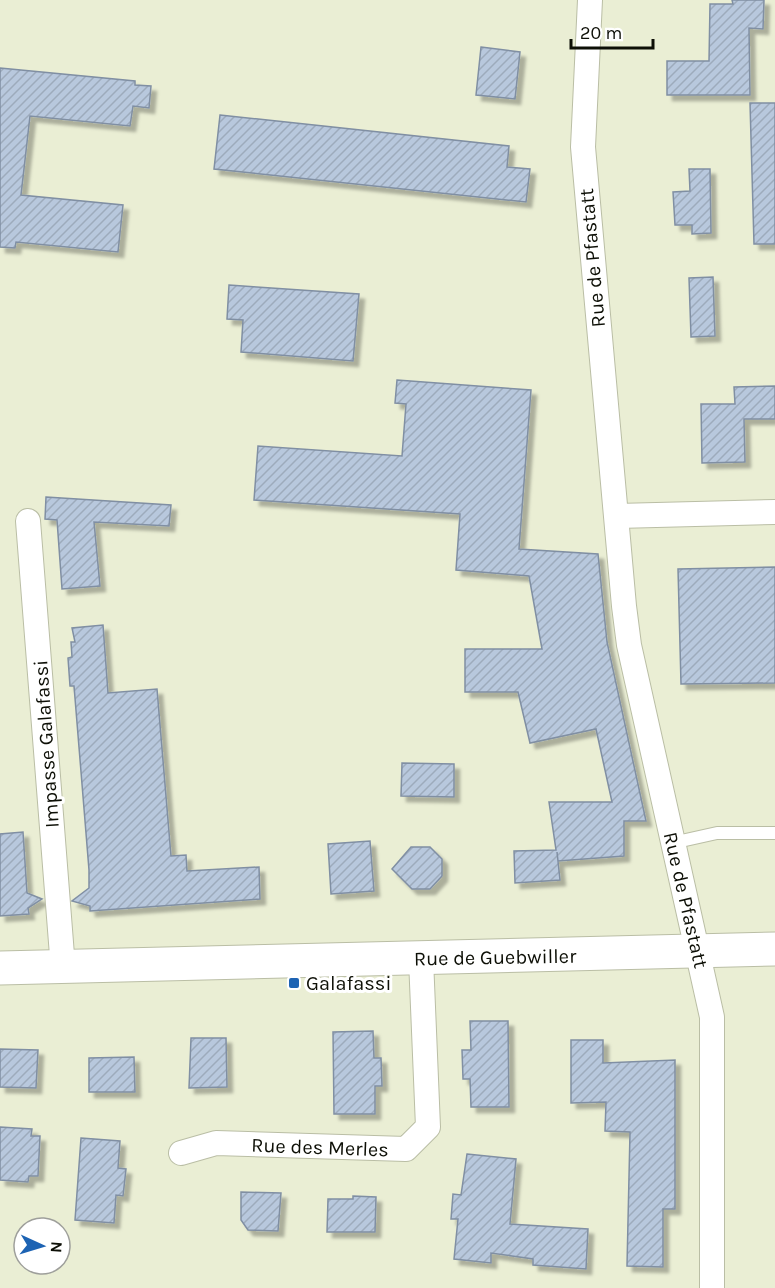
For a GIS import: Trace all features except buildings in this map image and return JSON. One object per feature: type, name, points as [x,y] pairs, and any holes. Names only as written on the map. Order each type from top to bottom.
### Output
[{"type":"main road","name":"Rue de Guebwiller","points":[[0,968],[775,949]]},
{"type":"street","name":"Rue de Pfastatt","points":[[590,0],[583,147],[629,645],[712,1017],[712,1288]]},
{"type":"street","points":[[617,516],[775,512]]},
{"type":"street","name":"Impasse Galafassi","points":[[28,521],[63,968]]},
{"type":"street","name":"Rue des Merles","points":[[181,1153],[216,1143],[406,1149],[428,1127],[421,959]]},
{"type":"lane","points":[[672,843],[717,833],[775,833]]},
{"type":"place","name":"Galafassi","points":[[294,983]]}]
